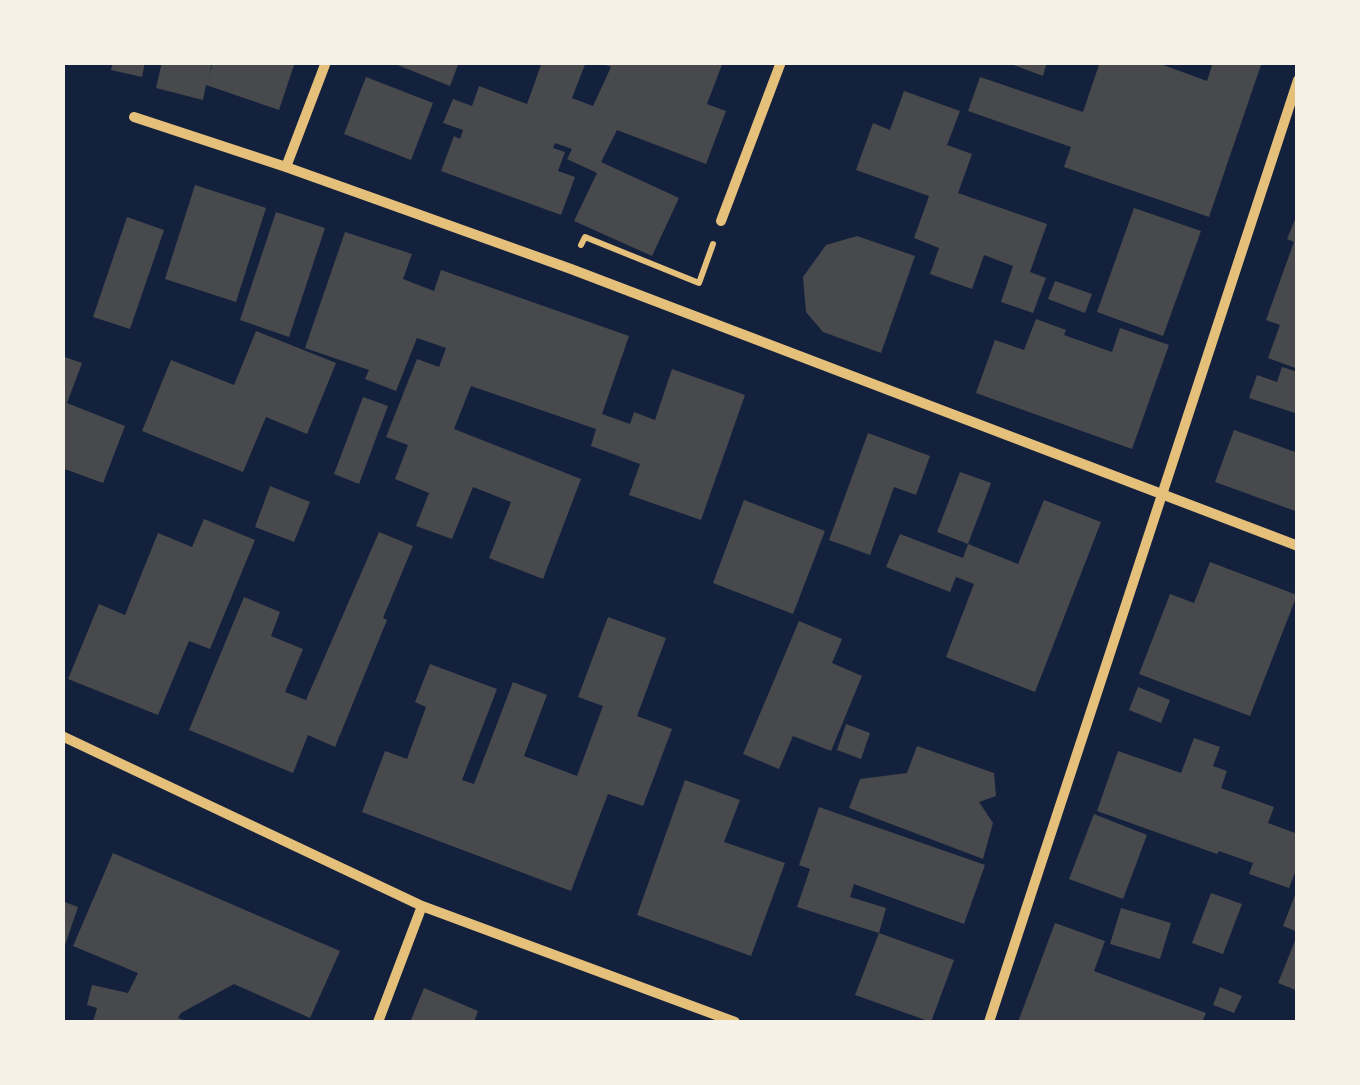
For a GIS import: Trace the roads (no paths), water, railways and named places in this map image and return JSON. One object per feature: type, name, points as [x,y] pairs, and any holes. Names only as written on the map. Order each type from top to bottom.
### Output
[{"type":"street","points":[[286,167],[326,62]]},
{"type":"street","points":[[721,221],[781,62]]},
{"type":"street","points":[[989,1022],[1298,80]]},
{"type":"street","points":[[134,117],[571,269],[1298,546]]},
{"type":"street","points":[[62,736],[422,906],[735,1022]]},
{"type":"street","points":[[378,1022],[422,906]]}]
